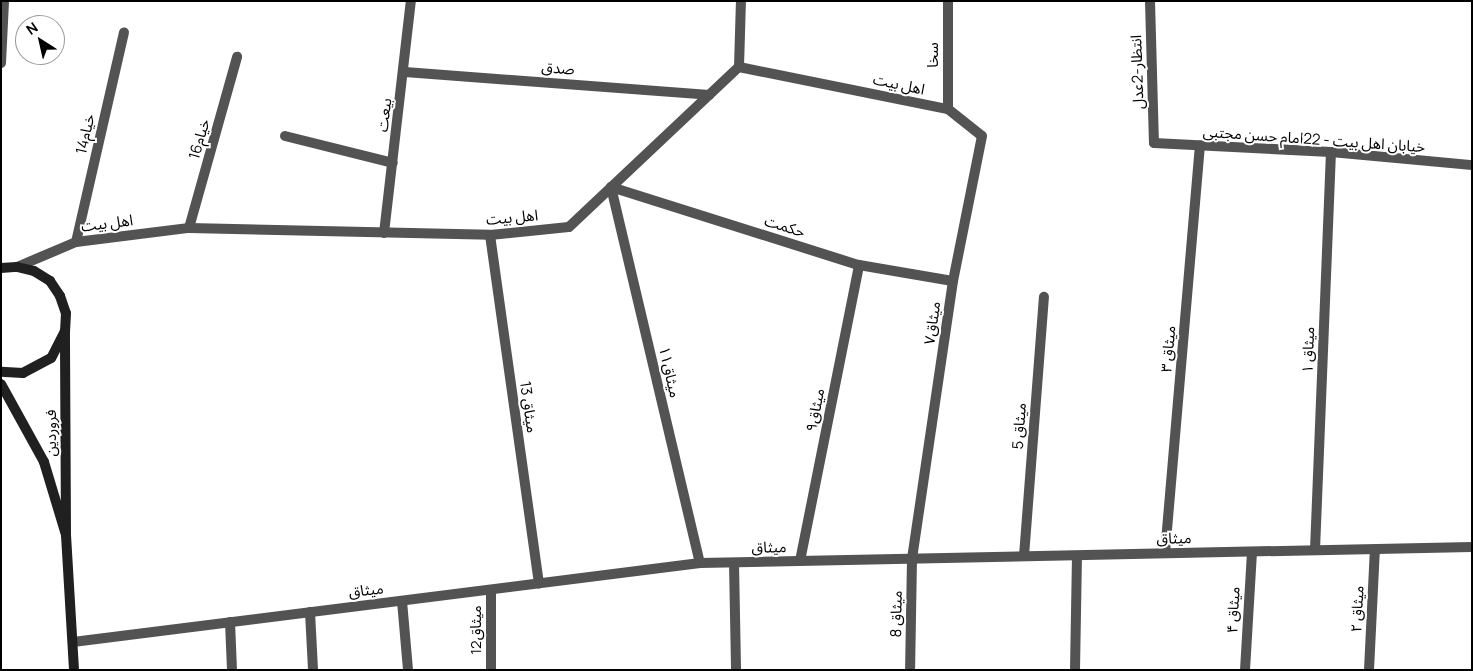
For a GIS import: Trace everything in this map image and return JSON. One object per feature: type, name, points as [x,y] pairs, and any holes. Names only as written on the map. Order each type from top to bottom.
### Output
[{"type":"street","points":[[1,63],[4,1]]},
{"type":"street","name":"بیعت","points":[[384,233],[405,72],[411,1]]},
{"type":"street","points":[[739,66],[741,1]]},
{"type":"street","name":"سخا","points":[[948,1],[948,109]]},
{"type":"street","name":"انتظار-2عدل","points":[[1150,1],[1154,143]]},
{"type":"street","name":"14خیام","points":[[76,242],[124,32]]},
{"type":"street","name":"16خیام","points":[[188,228],[238,57]]},
{"type":"street","name":"اهل بیت","points":[[17,267],[76,242],[188,228],[490,235],[569,226],[739,66],[948,109]]},
{"type":"street","name":"صدق","points":[[405,72],[709,95]]},
{"type":"street","name":"میثاق۷","points":[[912,559],[953,281],[982,136],[948,109]]},
{"type":"street","points":[[285,136],[393,163]]},
{"type":"street","name":"خیابان اهل بیت - 22امام حسن مجتبی","points":[[1154,143],[1331,152],[1472,165]]},
{"type":"street","name":"میثاق ۳","points":[[1165,554],[1200,146]]},
{"type":"street","name":"میثاق ۱","points":[[1315,550],[1331,152]]},
{"type":"street","name":"حکمت","points":[[611,187],[859,265],[953,281]]},
{"type":"street","name":"میثاق۱۱","points":[[611,187],[700,564]]},
{"type":"street","name":"میثاق 13","points":[[490,235],[539,584]]},
{"type":"street","name":"میثاق۹","points":[[800,562],[859,265]]},
{"type":"street","points":[[1,268],[17,267]]},
{"type":"street","name":"فروردین","points":[[17,267],[42,276],[60,296],[66,313],[66,535],[74,670]]},
{"type":"street","name":"میثاق 5","points":[[1024,556],[1044,297]]},
{"type":"street","points":[[1,372],[23,373],[38,368],[50,358],[65,331]]},
{"type":"street","name":"فروردین","points":[[1,384],[44,462],[66,535]]},
{"type":"street","name":"میثاق","points":[[72,642],[700,564],[1472,547]]},
{"type":"street","name":"میثاق ۲","points":[[1369,670],[1375,549]]},
{"type":"street","name":"میثاق ۴","points":[[1245,670],[1252,552]]},
{"type":"street","points":[[1075,670],[1076,556]]},
{"type":"street","name":"میثاق 8","points":[[910,670],[912,559]]},
{"type":"street","points":[[734,563],[736,670]]},
{"type":"street","name":"12میثاق","points":[[491,590],[491,670]]},
{"type":"street","points":[[402,601],[408,670]]},
{"type":"street","points":[[310,612],[313,670]]},
{"type":"street","points":[[230,622],[232,670]]}]
